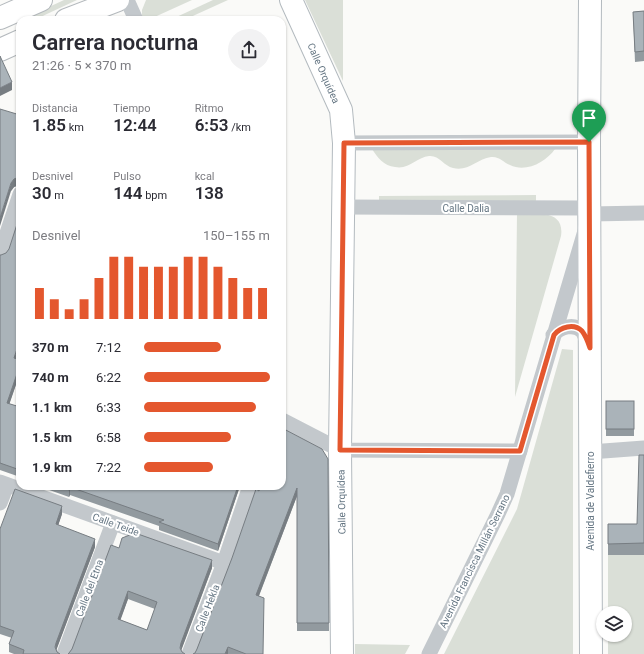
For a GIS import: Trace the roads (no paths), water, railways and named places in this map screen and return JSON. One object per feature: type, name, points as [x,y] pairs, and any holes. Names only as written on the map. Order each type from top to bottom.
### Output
[{"type":"main road","points":[[0,18],[41,0]]},
{"type":"main road","points":[[76,16],[118,0]]},
{"type":"main road","name":"Calle Orquídea","points":[[291,0],[341,110],[344,143],[340,450],[342,654]]},
{"type":"main road","name":"Avenida de Valdefierro","points":[[590,0],[589,211],[591,654]]},
{"type":"main road","points":[[0,50],[16,43]]},
{"type":"street","points":[[127,0],[134,16]]},
{"type":"street","points":[[344,143],[589,142]]},
{"type":"street","points":[[0,254],[16,206]]},
{"type":"street","name":"Calle Dalia","points":[[342,207],[644,213]]},
{"type":"street","name":"Avenida Francisca Millán Serrano","points":[[429,654],[507,494],[589,211]]},
{"type":"street","name":"Avenida de Valdefierro","points":[[554,335],[556,331],[566,327],[578,328],[586,338],[590,348]]},
{"type":"street","points":[[286,422],[340,450],[520,451]]},
{"type":"street","points":[[590,452],[644,448]]},
{"type":"street","points":[[0,503],[4,484]]},
{"type":"street","name":"Calle Teide","points":[[4,484],[16,488]]},
{"type":"street","name":"Calle Teide","points":[[21,490],[224,563]]},
{"type":"street","name":"Calle Hekla","points":[[189,654],[224,563],[249,490]]},
{"type":"street","name":"Calle del Etna","points":[[64,654],[114,523]]}]
